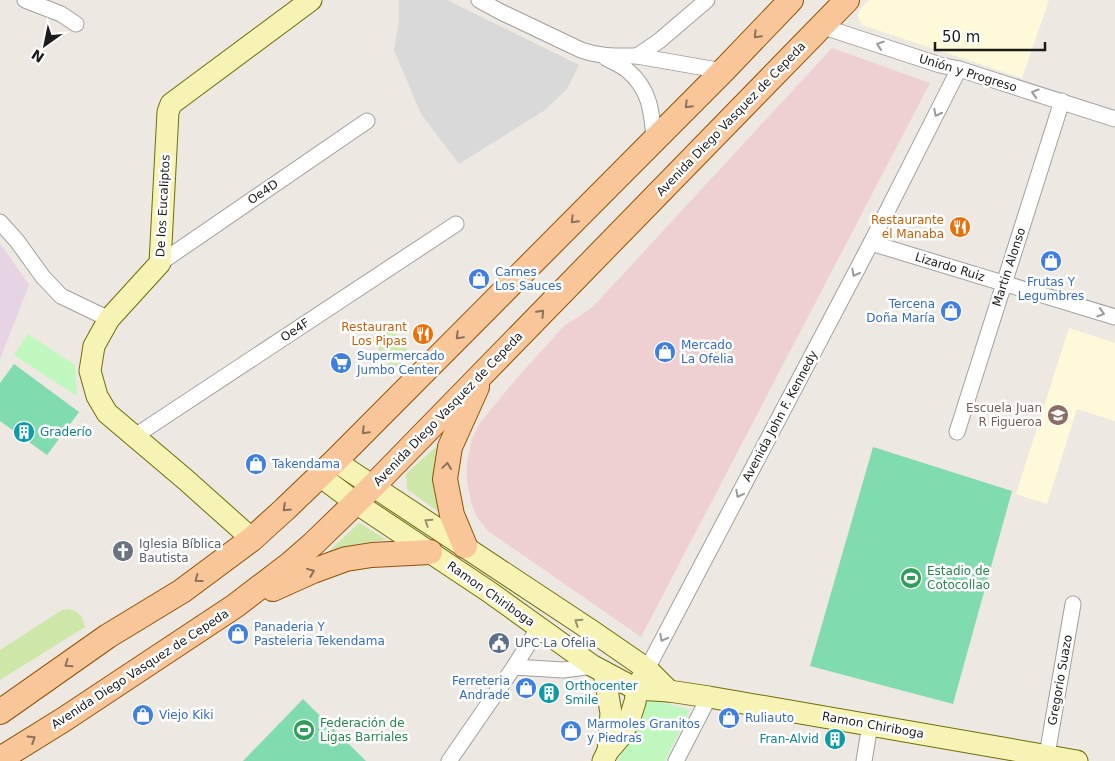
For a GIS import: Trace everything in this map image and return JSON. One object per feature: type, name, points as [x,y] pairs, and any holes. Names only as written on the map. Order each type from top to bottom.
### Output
[{"type":"main road","points":[[0,712],[108,636],[182,590],[252,540],[328,468],[723,71],[791,0]]},
{"type":"main road","name":"Avenida Diego Vasquez de Cepeda","points":[[0,759],[63,720],[234,606],[290,564],[313,544],[373,486],[847,0]]},
{"type":"main road","points":[[465,546],[452,515],[445,479],[450,447],[483,372]]},
{"type":"main road","points":[[234,606],[313,571],[346,559],[372,555],[430,552]]},
{"type":"street","name":"De los Eucaliptos","points":[[252,540],[107,413],[97,396],[90,371],[94,346],[109,319],[160,263],[168,112],[171,104],[311,0]]},
{"type":"street","points":[[479,0],[581,50],[603,56],[637,56],[723,71]]},
{"type":"street","points":[[637,56],[659,41],[707,0]]},
{"type":"street","points":[[28,1],[61,14],[76,24]]},
{"type":"street","name":"Unión y Progreso","points":[[821,26],[1115,119]]},
{"type":"street","points":[[603,56],[628,70],[639,82],[652,110],[654,139]]},
{"type":"street","name":"Avenida John F. Kennedy","points":[[606,756],[621,736],[629,721],[635,702],[636,689],[959,69]]},
{"type":"street","name":"Martin Alonso","points":[[957,432],[1062,101]]},
{"type":"street","name":"Oe4D","points":[[160,263],[367,121]]},
{"type":"street","points":[[0,222],[17,241],[43,277],[61,296],[109,319]]},
{"type":"street","name":"Oe4F","points":[[135,436],[456,224]]},
{"type":"street","name":"Lizardo Ruiz","points":[[870,243],[1115,317]]},
{"type":"street","name":"Ramon Chiriboga","points":[[328,468],[373,486],[465,546],[647,669],[669,691]]},
{"type":"street","name":"Ramon Chiriboga","points":[[328,468],[356,502],[598,669],[636,689],[669,691],[709,697],[870,725],[1019,756],[1047,755],[1077,761]]},
{"type":"street","name":"Gregorio Suazo","points":[[1047,755],[1073,604]]},
{"type":"street","points":[[448,761],[539,627]]},
{"type":"street","points":[[514,666],[563,670],[598,669],[611,713],[606,756]]},
{"type":"street","points":[[676,761],[709,697]]},
{"type":"street","points":[[864,761],[870,725]]},
{"type":"shaded area","points":[[399,0],[447,0],[579,65],[567,89],[545,110],[459,164],[421,114],[394,50],[399,21]]},
{"type":"shaded area","points":[[869,0],[1049,0],[1022,78],[862,25],[858,14]]},
{"type":"shaded area","name":"Mercado La Ofelia","points":[[832,48],[930,83],[641,637],[488,531],[476,516],[467,481],[467,462],[472,439],[479,424],[516,379],[565,325],[591,308],[602,297]]},
{"type":"shaded area","points":[[0,244],[29,285],[0,359]]},
{"type":"shaded area","name":"Escuela Juan R Figueroa","points":[[1069,328],[1115,343],[1115,421],[1077,409],[1047,504],[1016,494]]},
{"type":"green space","points":[[390,325],[410,354],[396,366],[390,366],[371,338]]},
{"type":"green space","points":[[28,334],[75,365],[77,396],[14,355]]},
{"type":"green space","points":[[14,364],[79,412],[47,455],[0,421],[0,383]]},
{"type":"green space","points":[[436,447],[435,478],[440,513],[407,489],[406,474]]},
{"type":"green space","name":"Estadio de Cotocollao","points":[[873,447],[1012,491],[953,704],[810,666]]},
{"type":"green space","points":[[359,523],[387,540],[356,544],[327,553]]},
{"type":"green space","points":[[68,609],[80,615],[85,627],[0,680],[0,650],[62,610]]},
{"type":"green space","points":[[645,698],[690,710],[665,761],[618,761]]},
{"type":"green space","name":"Federación de Ligas Barriales","points":[[303,699],[366,761],[243,761]]},
{"type":"place","name":"Restaurante el Manaba","points":[[960,227]]},
{"type":"place","name":"Frutas Y Legumbres","points":[[1051,261]]},
{"type":"place","name":"Carnes Los Sauces","points":[[479,279]]},
{"type":"place","name":"Tercena Doña María","points":[[951,311]]},
{"type":"place","name":"Restaurant Los Pipas","points":[[423,334]]},
{"type":"place","name":"Mercado La Ofelia","points":[[665,352]]},
{"type":"place","name":"Supermercado Jumbo Center","points":[[341,363]]},
{"type":"place","name":"Escuela Juan R Figueroa","points":[[1058,415]]},
{"type":"place","name":"Graderío","points":[[24,432]]},
{"type":"place","name":"Takendama","points":[[256,464]]},
{"type":"place","name":"Iglesia Bíblica Bautista","points":[[123,551]]},
{"type":"place","name":"Estadio de Cotocollao","points":[[911,578]]},
{"type":"place","name":"Panaderia Y Pasteleria Tekendama","points":[[238,634]]},
{"type":"place","name":"UPC La Ofelia","points":[[499,643]]},
{"type":"place","name":"Ferreteria Andrade","points":[[526,688]]},
{"type":"place","name":"Orthocenter Smile","points":[[549,693]]},
{"type":"place","name":"Viejo Kiki","points":[[143,715]]},
{"type":"place","name":"Ruliauto","points":[[729,718]]},
{"type":"place","name":"Federación de Ligas Barriales","points":[[304,730]]},
{"type":"place","name":"Marmoles Granitos y Piedras","points":[[571,731]]},
{"type":"place","name":"Fran-Alvid","points":[[835,739]]}]
